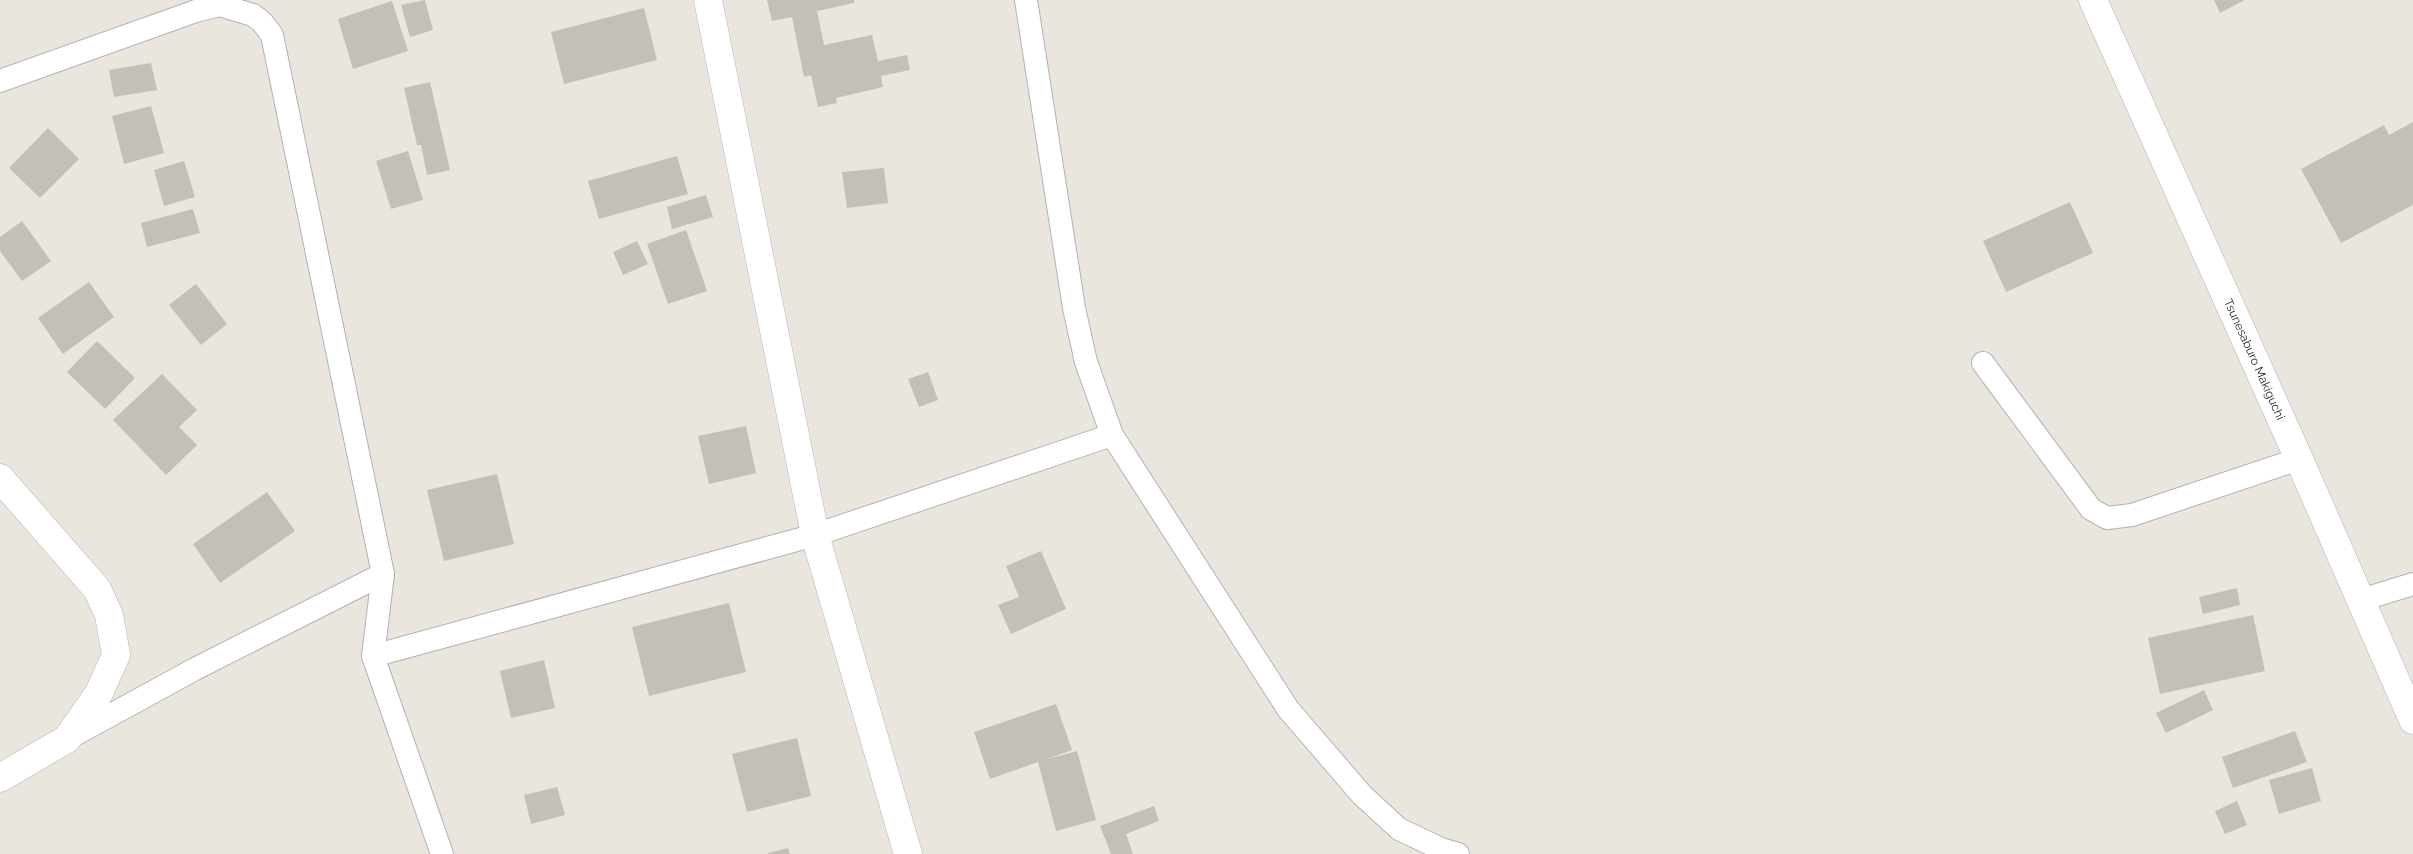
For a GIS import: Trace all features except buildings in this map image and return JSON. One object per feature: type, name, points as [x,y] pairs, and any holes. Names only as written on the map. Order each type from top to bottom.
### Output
[{"type":"street","points":[[708,0],[815,536],[908,854]]},
{"type":"street","name":"Tsunesaburo Makiguchi","points":[[2093,0],[2300,459],[2413,720]]},
{"type":"street","points":[[0,478],[97,589],[110,615],[116,655],[99,693],[67,739],[0,778]]},
{"type":"lane","points":[[1026,0],[1074,308],[1086,362],[1112,435],[1288,709],[1362,795],[1399,829],[1441,849],[1458,854]]},
{"type":"lane","points":[[0,81],[196,11],[218,5],[253,15],[262,22],[272,35],[383,574],[373,656],[442,854]]},
{"type":"lane","points":[[1983,363],[2091,509],[2107,518],[2132,515],[2300,459]]},
{"type":"lane","points":[[373,656],[815,536],[1112,435]]},
{"type":"lane","points":[[67,739],[195,670],[383,574]]},
{"type":"lane","points":[[2361,600],[2413,584]]}]
